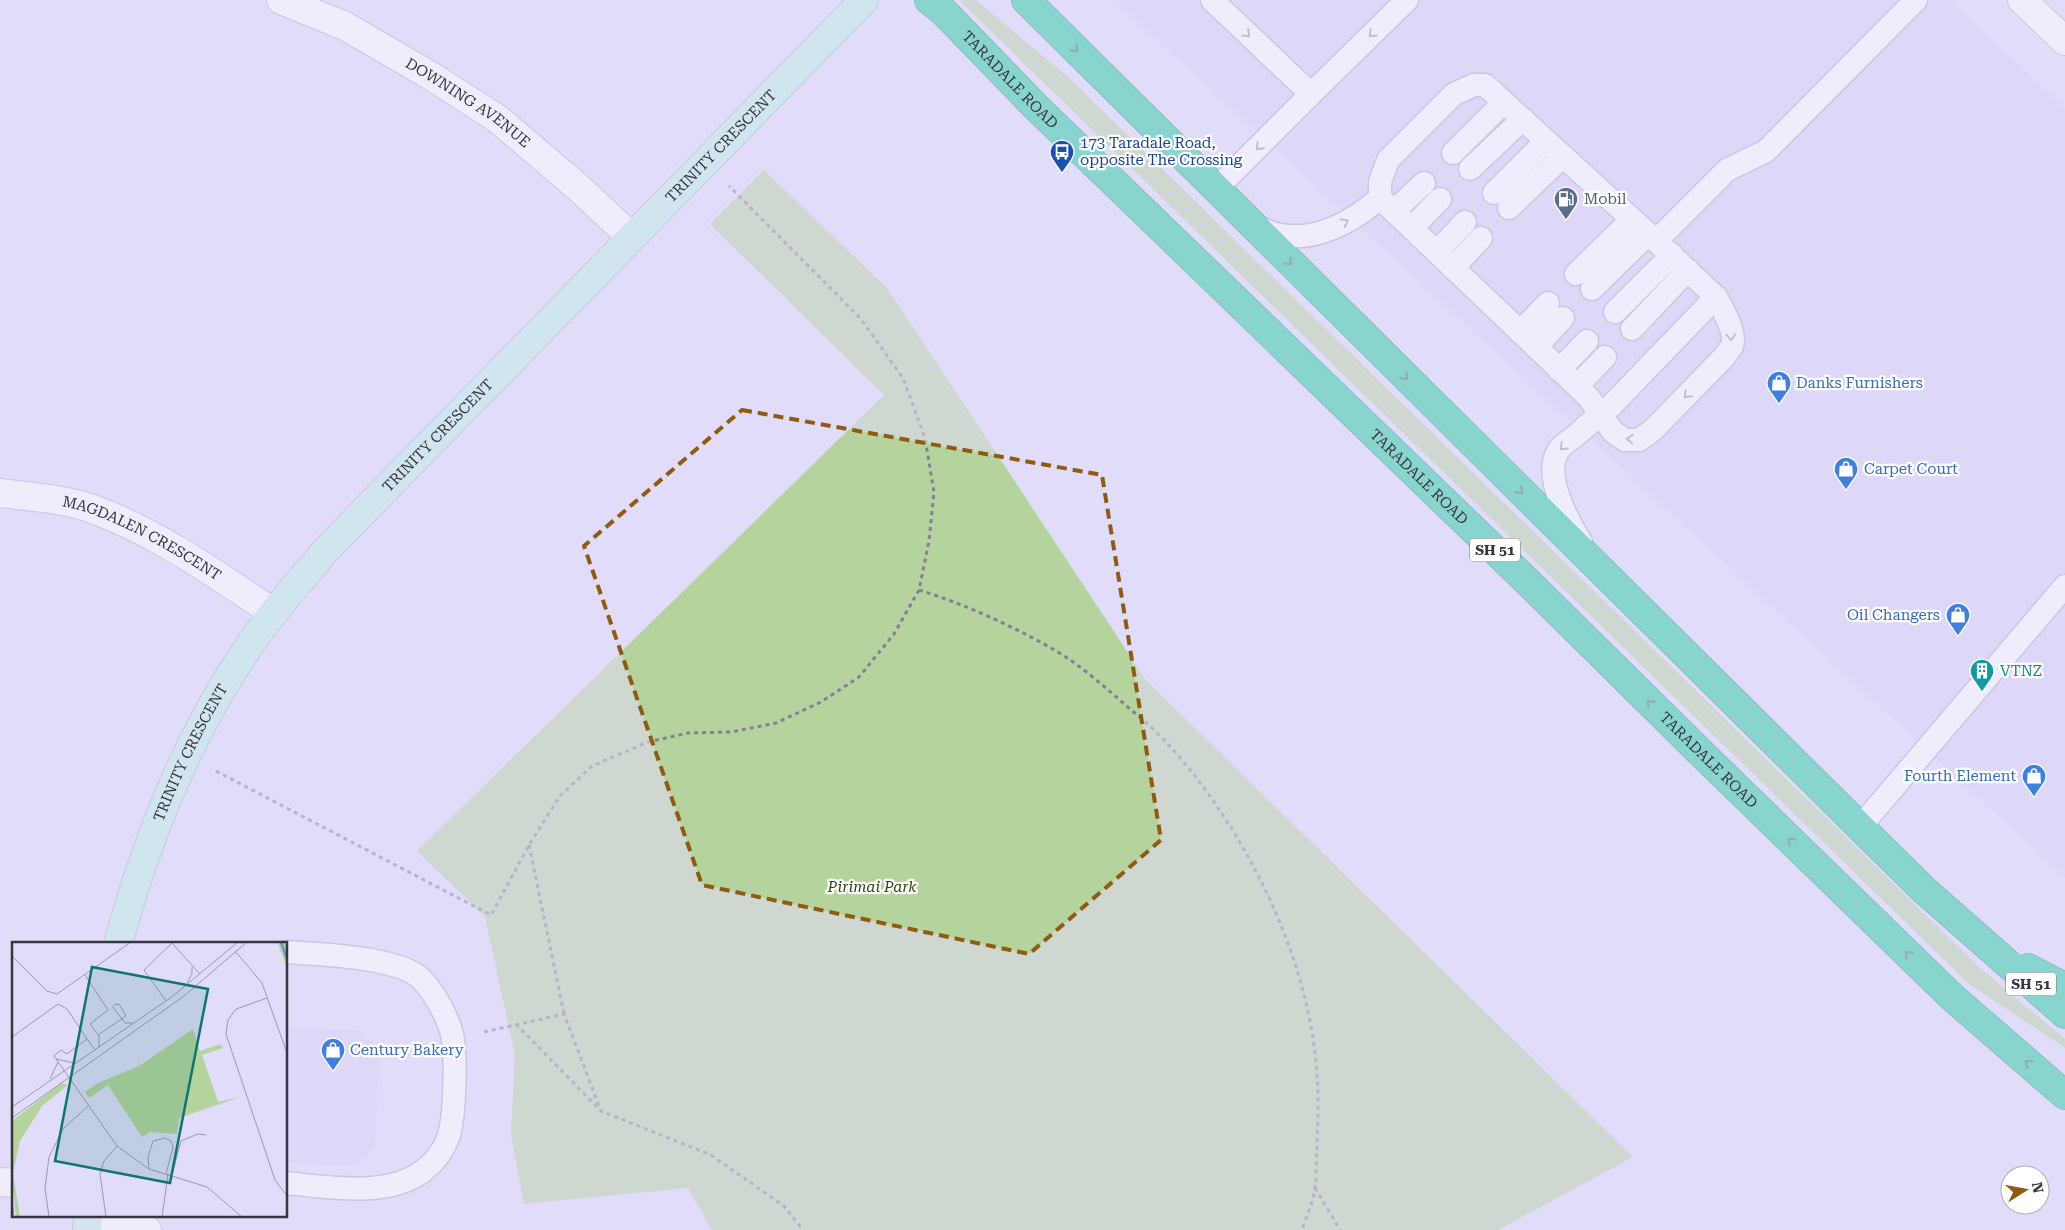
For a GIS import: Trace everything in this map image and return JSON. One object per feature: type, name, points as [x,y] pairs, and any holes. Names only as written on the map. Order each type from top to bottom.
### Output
[{"type":"highway","name":"TARADALE ROAD","points":[[929,0],[944,12],[1037,108],[1534,588],[1952,997],[2065,1095]]},
{"type":"highway","name":"SH 51","points":[[1034,5],[1216,190],[1924,890],[1998,953],[2065,1014]]},
{"type":"highway","points":[[1998,953],[2065,987]]},
{"type":"street","name":"DOWNING AVENUE","points":[[281,0],[345,26],[431,76],[498,119],[580,189],[631,237]]},
{"type":"street","name":"TRINITY CRESCENT","points":[[119,942],[134,884],[170,790],[206,714],[245,651],[274,613],[325,551],[864,0]]},
{"type":"street","points":[[2022,0],[2065,41]]},
{"type":"street","name":"MAGDALEN CRESCENT","points":[[0,493],[46,499],[96,510],[137,528],[214,573],[274,613]]},
{"type":"street","points":[[87,1225],[147,1230]]},
{"type":"lane","points":[[1212,0],[1311,94]]},
{"type":"lane","points":[[1216,190],[1407,0]]},
{"type":"lane","points":[[1615,312],[1666,250],[1727,170],[1766,152],[1916,0]]},
{"type":"lane","points":[[1474,85],[1486,85],[1632,219],[1716,297],[1733,334],[1733,345],[1725,356],[1653,430],[1639,440],[1625,440],[1613,432],[1577,386],[1387,205],[1380,182],[1388,160],[1454,94],[1474,85]]},
{"type":"lane","points":[[1453,153],[1504,102]]},
{"type":"lane","points":[[1470,169],[1522,119]]},
{"type":"lane","points":[[1546,141],[1502,201],[1563,156]]},
{"type":"lane","points":[[1250,223],[1269,233],[1284,237],[1307,236],[1387,205],[1424,183]]},
{"type":"lane","points":[[1412,228],[1440,199]]},
{"type":"lane","points":[[1632,219],[1584,282],[1666,250]]},
{"type":"lane","points":[[1437,252],[1473,230],[1453,268]]},
{"type":"lane","points":[[1632,329],[1666,250]]},
{"type":"lane","points":[[1596,567],[1564,511],[1554,476],[1553,462],[1558,450],[1599,414],[1614,404],[1716,297]]},
{"type":"lane","points":[[1528,339],[1556,310]]},
{"type":"lane","points":[[1559,370],[1587,341]]},
{"type":"lane","points":[[1577,386],[1604,357]]},
{"type":"lane","points":[[1860,827],[2065,586]]},
{"type":"lane","points":[[288,952],[340,956],[399,966],[419,977],[432,993],[445,1016],[453,1039],[454,1089],[448,1138],[438,1157],[423,1172],[408,1180],[376,1188],[356,1189],[288,1183]]},
{"type":"path","points":[[185,759],[229,777],[491,915],[529,845],[560,796],[592,766],[648,742],[688,733],[731,732],[776,723],[821,702],[859,677],[894,634],[919,590],[934,492],[925,438],[903,378],[860,318],[706,163]]},
{"type":"path","points":[[919,590],[951,600],[1021,632],[1059,653],[1097,680],[1166,741],[1221,811],[1272,902],[1292,956],[1306,1007],[1316,1062],[1318,1108],[1315,1188],[1302,1230]]},
{"type":"path","points":[[529,845],[564,1014],[601,1111]]},
{"type":"path","points":[[453,1039],[564,1014]]},
{"type":"path","points":[[516,1024],[601,1111],[711,1156],[784,1206],[803,1230]]},
{"type":"path","points":[[1315,1188],[1340,1230]]},
{"type":"highlighted area","points":[[742,410],[1102,475],[1161,840],[1029,954],[702,885],[584,546]]},
{"type":"shaded area","points":[[1114,0],[1950,0],[2065,109],[2065,877]]},
{"type":"shaded area","points":[[288,1027],[359,1030],[379,1052],[375,1149],[354,1166],[288,1163]]},
{"type":"green space","points":[[964,0],[976,0],[1068,77],[1981,969],[2065,1039],[2065,1048],[1970,985],[961,2]]},
{"type":"green space","name":"Pirimai Park","points":[[764,170],[887,288],[1146,680],[1633,1157],[1498,1230],[712,1230],[688,1188],[524,1204],[511,1135],[515,1055],[485,917],[417,851],[884,395],[710,224]]},
{"type":"place","name":"173 Taradale Road, opposite The Crossing","points":[[1062,173]]},
{"type":"place","name":"Mobil","points":[[1566,220]]},
{"type":"place","name":"Danks Furnishers","points":[[1779,404]]},
{"type":"place","name":"Carpet Court","points":[[1846,490]]},
{"type":"place","name":"Oil Changers","points":[[1958,636]]},
{"type":"place","name":"VTNZ","points":[[1982,692]]},
{"type":"place","name":"Fourth Element","points":[[2034,797]]},
{"type":"place","name":"Century Bakery","points":[[333,1071]]}]
